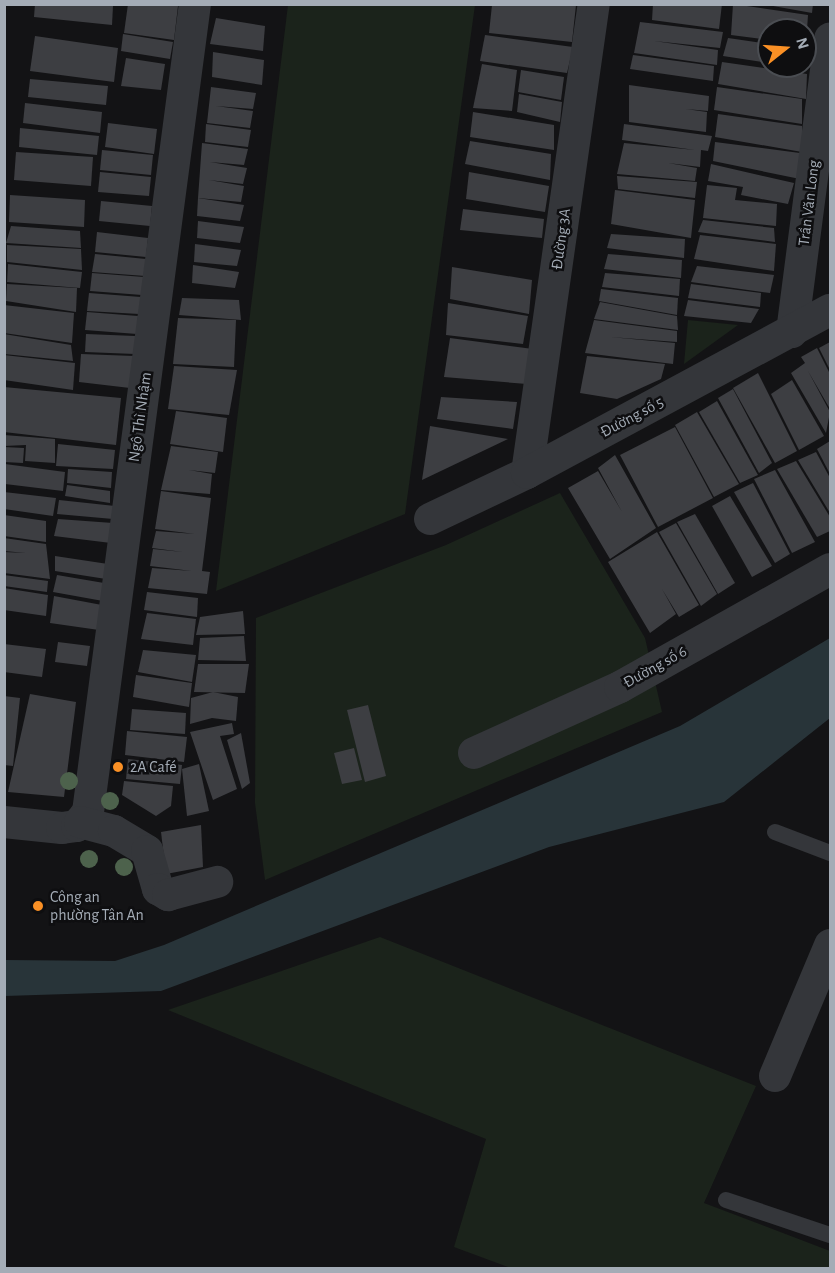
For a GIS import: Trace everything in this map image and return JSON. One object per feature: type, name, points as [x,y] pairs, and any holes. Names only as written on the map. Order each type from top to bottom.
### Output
[{"type":"street","name":"Ngô Thì Nhậm","points":[[78,824],[88,812],[195,4]]},
{"type":"street","name":"Đường 3A","points":[[527,473],[594,4]]},
{"type":"street","name":"Trần Văn Long","points":[[792,332],[831,38]]},
{"type":"street","name":"Đường số 5","points":[[430,519],[527,473],[831,310]]},
{"type":"street","name":"Đường số 6","points":[[474,753],[620,687],[831,569]]},
{"type":"street","points":[[4,822],[78,824],[114,831],[147,851],[158,889],[168,895],[218,882]]},
{"type":"street","points":[[775,1076],[831,945]]},
{"type":"lane","points":[[775,832],[831,853]]},
{"type":"lane","points":[[726,1200],[831,1235]]},
{"type":"shaded area","points":[[288,5],[475,5],[405,514],[216,591]]},
{"type":"shaded area","points":[[688,320],[738,325],[684,364]]},
{"type":"shaded area","points":[[560,493],[645,638],[662,712],[265,880],[255,803],[256,618],[446,545]]},
{"type":"shaded area","points":[[830,638],[830,718],[724,802],[549,847],[161,991],[5,996],[5,960],[115,961],[164,945],[680,726]]},
{"type":"shaded area","points":[[380,937],[756,1086],[704,1203],[830,1251],[830,1268],[511,1268],[454,1247],[486,1139],[168,1010]]},
{"type":"building","points":[[35,4],[113,6],[112,25],[34,17]]},
{"type":"building","points":[[128,4],[178,6],[174,40],[124,33]]},
{"type":"building","points":[[653,4],[722,4],[719,29],[652,20]]},
{"type":"building","points":[[733,4],[808,15],[808,18],[757,18],[757,38],[731,35]]},
{"type":"building","points":[[762,4],[813,4],[812,13]]},
{"type":"building","points":[[492,5],[576,5],[572,42],[489,33]]},
{"type":"building","points":[[216,18],[265,26],[263,51],[210,44]]},
{"type":"building","points":[[640,22],[723,32],[720,48],[654,41],[718,50],[717,65],[634,53]]},
{"type":"building","points":[[123,34],[173,42],[170,59],[121,51]]},
{"type":"building","points":[[485,35],[573,47],[567,73],[480,61]]},
{"type":"building","points":[[35,36],[118,48],[114,82],[30,71]]},
{"type":"building","points":[[728,38],[757,42],[757,61],[723,56]]},
{"type":"building","points":[[213,52],[264,60],[262,85],[212,77]]},
{"type":"building","points":[[633,55],[714,66],[713,81],[630,69]]},
{"type":"building","points":[[126,58],[165,64],[161,90],[121,86]]},
{"type":"building","points":[[722,62],[757,67],[757,78],[807,78],[806,99],[718,84]]},
{"type":"building","points":[[482,64],[517,70],[512,111],[473,108]]},
{"type":"building","points":[[521,70],[564,77],[561,100],[518,92]]},
{"type":"building","points":[[30,79],[108,86],[106,105],[28,97]]},
{"type":"building","points":[[629,85],[709,96],[708,111],[686,109],[707,112],[706,132],[629,122]]},
{"type":"building","points":[[211,87],[256,93],[253,109],[216,106],[253,111],[250,128],[207,123]]},
{"type":"building","points":[[717,87],[802,99],[802,124],[714,110]]},
{"type":"building","points":[[519,94],[562,102],[560,122],[517,112]]},
{"type":"building","points":[[25,103],[102,112],[100,133],[23,123]]},
{"type":"building","points":[[473,112],[554,125],[554,150],[470,137]]},
{"type":"building","points":[[718,114],[802,126],[802,152],[715,137]]},
{"type":"building","points":[[108,123],[157,129],[154,154],[105,147]]},
{"type":"building","points":[[206,124],[251,130],[248,147],[205,142]]},
{"type":"building","points":[[624,124],[712,136],[708,151],[701,150],[700,167],[668,163],[697,168],[695,181],[617,174],[624,143],[695,150],[622,140]]},
{"type":"building","points":[[20,128],[99,136],[97,155],[19,147]]},
{"type":"building","points":[[470,141],[551,154],[550,180],[465,164]]},
{"type":"building","points":[[715,142],[800,153],[800,179],[713,161]]},
{"type":"building","points":[[202,143],[248,149],[244,165],[210,162],[247,168],[243,184],[209,180],[244,186],[241,202],[198,198]]},
{"type":"building","points":[[102,150],[153,155],[151,175],[100,170]]},
{"type":"building","points":[[16,152],[93,157],[91,186],[14,180]]},
{"type":"building","points":[[711,164],[794,183],[788,204],[741,195],[743,187],[708,181]]},
{"type":"building","points":[[100,172],[151,177],[149,196],[98,192]]},
{"type":"building","points":[[469,172],[549,186],[545,212],[466,199]]},
{"type":"building","points":[[617,176],[697,182],[695,198],[618,189]]},
{"type":"building","points":[[707,185],[737,188],[735,200],[777,204],[776,226],[703,218]]},
{"type":"building","points":[[615,190],[695,200],[691,238],[611,224]]},
{"type":"building","points":[[10,195],[85,200],[84,227],[9,222]]},
{"type":"building","points":[[198,198],[244,205],[240,221],[197,216]]},
{"type":"building","points":[[101,201],[152,206],[150,226],[99,221]]},
{"type":"building","points":[[463,209],[544,219],[542,238],[460,230]]},
{"type":"building","points":[[703,220],[774,228],[775,242],[698,232]]},
{"type":"building","points":[[198,221],[244,227],[240,243],[197,238]]},
{"type":"building","points":[[11,226],[80,231],[81,248],[6,243]]},
{"type":"building","points":[[97,232],[148,238],[146,257],[95,252]]},
{"type":"building","points":[[611,234],[685,239],[684,258],[607,248]]},
{"type":"building","points":[[700,235],[776,244],[774,271],[694,259]]},
{"type":"building","points":[[195,244],[241,250],[237,266],[194,262]]},
{"type":"building","points":[[7,245],[81,249],[82,270],[7,262]]},
{"type":"building","points":[[95,254],[146,259],[145,276],[92,272]]},
{"type":"building","points":[[608,254],[682,260],[681,278],[604,269]]},
{"type":"building","points":[[8,264],[82,272],[80,288],[7,282]]},
{"type":"building","points":[[193,265],[239,272],[235,288],[192,283]]},
{"type":"building","points":[[697,266],[774,275],[770,293],[691,282]]},
{"type":"building","points":[[452,267],[532,280],[529,314],[450,299]]},
{"type":"building","points":[[92,273],[144,277],[142,295],[90,291]]},
{"type":"building","points":[[605,273],[680,279],[679,296],[602,287]]},
{"type":"building","points":[[7,284],[77,288],[76,312],[6,301]]},
{"type":"building","points":[[691,284],[761,293],[760,307],[688,298]]},
{"type":"building","points":[[601,289],[678,298],[677,315],[599,301]]},
{"type":"building","points":[[89,293],[141,297],[139,314],[87,311]]},
{"type":"building","points":[[182,298],[239,300],[241,320],[179,315]]},
{"type":"building","points":[[688,300],[759,309],[751,323],[684,316]]},
{"type":"building","points":[[600,302],[677,316],[678,330],[594,319]]},
{"type":"building","points":[[448,303],[528,316],[523,344],[446,335]]},
{"type":"building","points":[[4,305],[74,313],[72,343],[4,333]]},
{"type":"building","points":[[87,312],[138,316],[137,334],[85,330]]},
{"type":"building","points":[[178,318],[236,320],[234,367],[173,364]]},
{"type":"building","points":[[594,320],[677,331],[677,342],[610,337],[675,343],[673,364],[585,353]]},
{"type":"building","points":[[4,334],[71,345],[73,361],[4,354]]},
{"type":"building","points":[[86,334],[135,336],[135,354],[85,352]]},
{"type":"building","points":[[450,338],[533,349],[527,384],[444,377]]},
{"type":"building","points":[[830,342],[830,370],[819,348]]},
{"type":"building","points":[[817,348],[830,374],[830,409],[808,371],[830,412],[826,433],[791,373],[805,363],[801,357]]},
{"type":"building","points":[[81,354],[134,356],[130,388],[79,382]]},
{"type":"building","points":[[4,355],[75,363],[73,390],[4,380]]},
{"type":"building","points":[[587,356],[665,364],[661,379],[617,399],[580,393]]},
{"type":"building","points":[[174,366],[237,370],[229,415],[168,409]]},
{"type":"building","points":[[758,373],[797,451],[775,463],[733,388]]},
{"type":"building","points":[[792,380],[824,436],[799,450],[771,394]]},
{"type":"building","points":[[4,387],[121,398],[116,445],[4,432]]},
{"type":"building","points":[[733,389],[772,463],[759,473],[718,398]]},
{"type":"building","points":[[441,397],[517,402],[513,429],[437,419]]},
{"type":"building","points":[[717,401],[758,475],[740,483],[699,412]]},
{"type":"building","points":[[176,411],[227,418],[223,452],[170,444]]},
{"type":"building","points":[[697,412],[739,484],[714,497],[675,425]]},
{"type":"building","points":[[430,426],[508,439],[422,480]]},
{"type":"building","points":[[675,427],[713,498],[658,527],[620,455]]},
{"type":"building","points":[[4,435],[55,439],[55,463],[25,461],[26,445],[4,446]]},
{"type":"building","points":[[830,441],[830,474],[817,449]]},
{"type":"building","points":[[58,444],[115,450],[113,469],[56,466]]},
{"type":"building","points":[[171,446],[218,452],[215,473],[189,470],[212,474],[210,494],[161,490]]},
{"type":"building","points":[[4,447],[24,448],[23,463],[4,462]]},
{"type":"building","points":[[816,452],[830,478],[830,513],[798,460]]},
{"type":"building","points":[[615,455],[656,528],[610,559],[568,488],[598,471],[622,512],[598,468]]},
{"type":"building","points":[[796,461],[830,517],[830,531],[817,537],[777,469]]},
{"type":"building","points":[[5,464],[65,472],[63,491],[5,484]]},
{"type":"building","points":[[68,469],[112,472],[111,488],[67,483]]},
{"type":"building","points":[[775,470],[815,542],[792,553],[754,479]]},
{"type":"building","points":[[753,483],[790,554],[775,563],[734,492]]},
{"type":"building","points":[[67,485],[110,491],[110,503],[65,496]]},
{"type":"building","points":[[161,491],[211,498],[202,571],[210,572],[207,594],[148,588],[152,568],[192,571],[150,566],[153,549],[183,552],[152,548],[156,531],[195,534],[155,529]]},
{"type":"building","points":[[4,492],[56,498],[53,516],[4,509]]},
{"type":"building","points":[[730,496],[772,566],[752,577],[712,506]]},
{"type":"building","points":[[59,500],[115,506],[113,519],[57,514]]},
{"type":"building","points":[[695,514],[735,583],[718,594],[677,522]]},
{"type":"building","points":[[4,515],[46,521],[46,542],[4,536]]},
{"type":"building","points":[[58,519],[113,523],[111,543],[54,536]]},
{"type":"building","points":[[676,523],[717,594],[701,606],[659,532]]},
{"type":"building","points":[[657,532],[699,605],[679,617],[662,589],[676,614],[650,633],[608,562]]},
{"type":"building","points":[[4,538],[46,544],[50,579],[4,573],[4,552],[26,553],[4,551]]},
{"type":"building","points":[[55,556],[108,564],[106,579],[55,571]]},
{"type":"building","points":[[4,575],[48,581],[47,592],[4,586]]},
{"type":"building","points":[[57,575],[104,583],[103,601],[53,592]]},
{"type":"building","points":[[4,588],[48,595],[46,616],[4,610]]},
{"type":"building","points":[[147,592],[198,598],[197,617],[144,610]]},
{"type":"building","points":[[54,596],[102,605],[99,630],[50,623]]},
{"type":"building","points":[[243,611],[245,634],[196,635],[200,617]]},
{"type":"building","points":[[147,613],[196,619],[193,645],[141,639]]},
{"type":"building","points":[[244,636],[246,661],[198,660],[200,638]]},
{"type":"building","points":[[58,642],[90,646],[87,666],[55,662]]},
{"type":"building","points":[[4,644],[46,649],[42,677],[4,672]]},
{"type":"building","points":[[143,650],[196,655],[192,682],[138,672]]},
{"type":"building","points":[[198,664],[249,664],[245,693],[194,692]]},
{"type":"building","points":[[136,675],[192,683],[189,707],[133,697]]},
{"type":"building","points":[[213,692],[238,697],[236,721],[212,718],[190,724],[191,698]]},
{"type":"building","points":[[30,694],[76,702],[64,797],[8,792]]},
{"type":"building","points":[[4,696],[20,698],[13,766],[4,765]]},
{"type":"building","points":[[368,705],[386,776],[365,782],[347,710]]},
{"type":"building","points":[[132,709],[186,713],[185,734],[130,730]]},
{"type":"building","points":[[232,723],[234,734],[220,736],[237,789],[213,800],[190,732]]},
{"type":"building","points":[[127,731],[187,737],[184,762],[125,755]]},
{"type":"building","points":[[241,733],[250,783],[242,789],[227,740]]},
{"type":"building","points":[[354,748],[362,780],[342,784],[334,753]]},
{"type":"building","points":[[128,759],[182,765],[180,784],[126,779]]},
{"type":"building","points":[[199,764],[209,811],[187,816],[182,769]]},
{"type":"building","points":[[124,781],[173,786],[171,806],[156,816],[122,795]]},
{"type":"building","points":[[201,825],[203,867],[166,874],[161,832]]},
{"type":"place","name":"2A Café","points":[[118,767]]},
{"type":"place","name":"Công an phường Tân An","points":[[38,906]]}]
